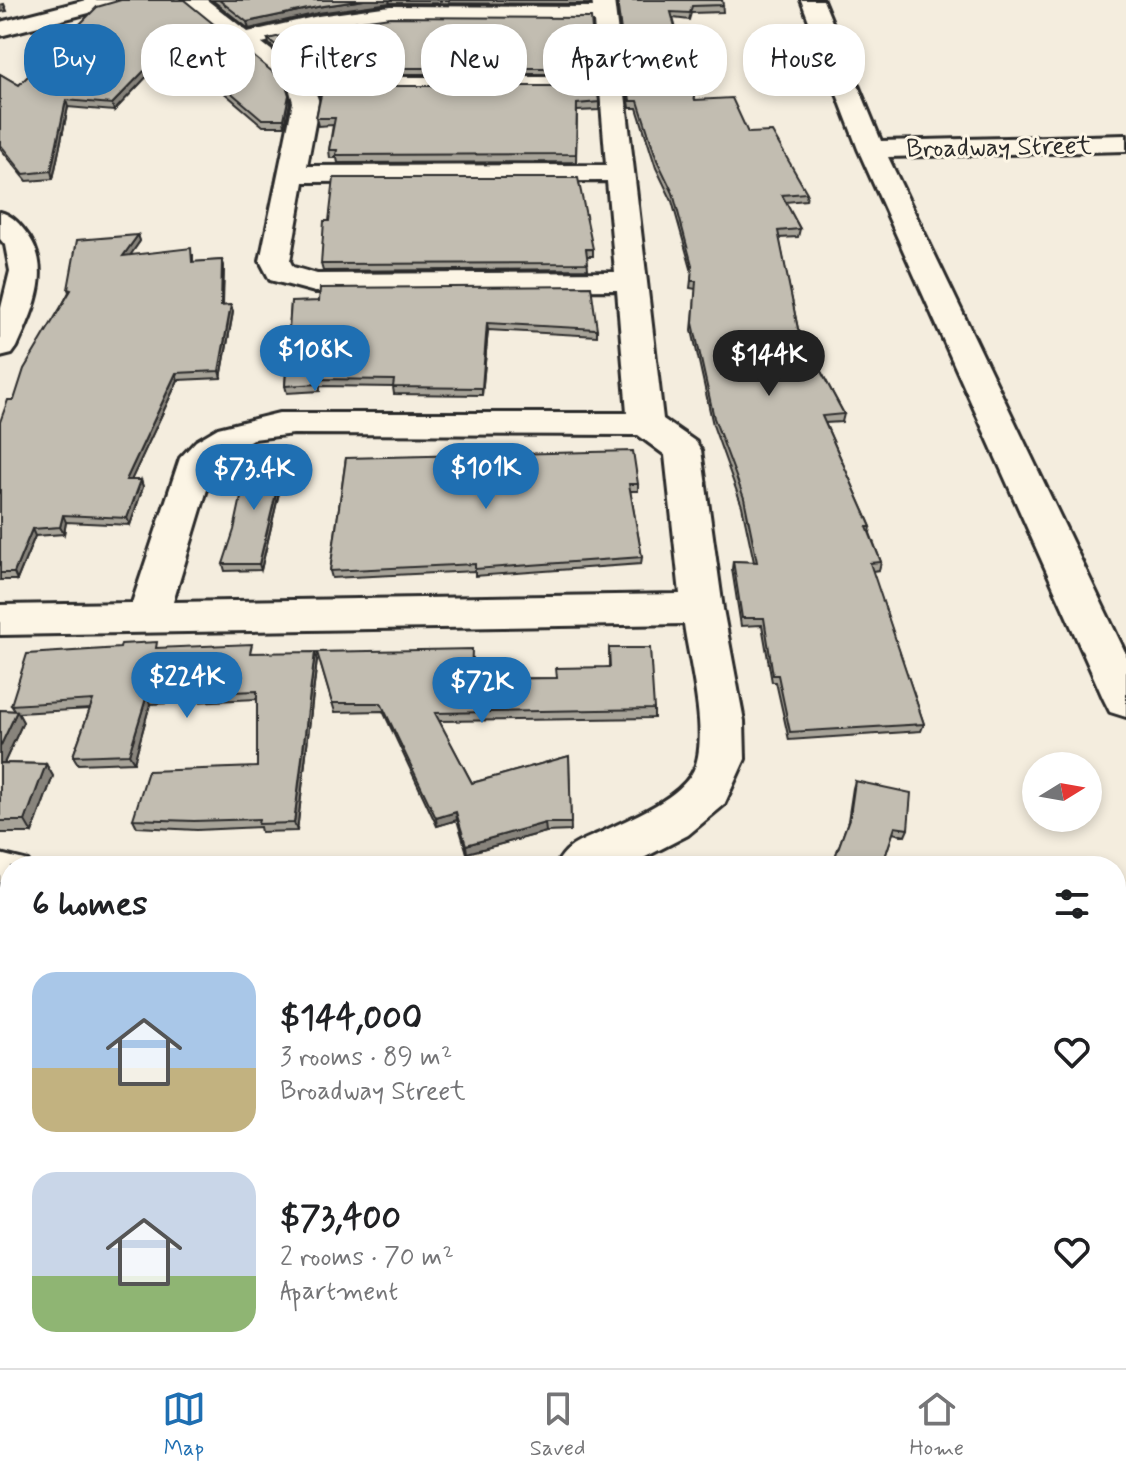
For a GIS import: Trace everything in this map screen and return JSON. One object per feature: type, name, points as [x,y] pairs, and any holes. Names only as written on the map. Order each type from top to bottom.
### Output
[{"type":"street","points":[[0,29],[47,7],[112,0]]},
{"type":"street","points":[[193,0],[224,24]]},
{"type":"street","points":[[812,0],[871,149],[1126,700]]},
{"type":"street","points":[[255,37],[318,23],[390,13],[604,7]]},
{"type":"street","points":[[255,49],[271,61]]},
{"type":"street","points":[[405,84],[543,84]]},
{"type":"street","points":[[304,96],[306,102],[275,261],[281,273],[315,283],[630,281]]},
{"type":"street","points":[[613,96],[646,424]]},
{"type":"street","name":"Broadway Street","points":[[871,149],[1126,143]]},
{"type":"street","points":[[292,174],[620,173]]},
{"type":"street","points":[[0,221],[20,246],[25,274],[19,306],[0,347]]},
{"type":"street","points":[[148,616],[198,458],[218,441],[239,432],[264,425],[293,423],[646,424],[683,450],[702,609],[721,721],[722,759],[707,791],[671,821],[601,856]]},
{"type":"street","points":[[0,620],[702,609]]},
{"type":"building","points":[[121,0],[184,0],[214,24],[141,24],[141,74],[125,91],[125,24],[80,24],[97,7]]},
{"type":"building","points":[[219,0],[364,0],[247,22]]},
{"type":"building","points":[[617,0],[722,0],[723,5],[692,6],[690,13],[671,12],[674,24],[620,24]]},
{"type":"building","points":[[390,17],[591,18],[591,24],[543,24],[543,68],[527,68],[527,24],[421,24],[421,68],[405,68],[405,24],[340,24]]},
{"type":"building","points":[[255,58],[271,71],[271,96],[289,96],[284,119],[262,119],[235,96],[255,96]]},
{"type":"building","points":[[0,74],[19,85],[24,80],[24,96],[120,96],[112,104],[66,100],[51,171],[24,174],[0,144]]},
{"type":"building","points":[[405,86],[421,86],[421,96],[527,96],[527,86],[543,86],[543,96],[598,96],[599,102],[577,104],[576,154],[336,155],[337,150],[329,150],[335,118],[316,118],[321,96],[405,96]]},
{"type":"building","points":[[629,96],[694,96],[695,100],[732,98],[748,133],[772,132],[807,193],[782,195],[800,229],[778,231],[798,329],[844,414],[822,416],[871,527],[867,527],[881,562],[870,563],[924,724],[790,732],[778,675],[773,675],[764,618],[742,618],[733,561],[757,562],[744,498],[714,418],[693,323],[696,281],[691,281],[692,265],[673,193],[657,160],[638,101],[630,101]]},
{"type":"building","points":[[334,178],[578,178],[593,249],[586,249],[588,263],[321,264],[324,221],[329,221]]},
{"type":"building","points":[[138,235],[123,256],[191,248],[192,262],[222,260],[221,306],[231,305],[219,371],[176,373],[126,480],[141,480],[127,518],[63,515],[60,527],[32,529],[14,573],[0,573],[0,422],[8,400],[14,400],[24,369],[71,290],[68,289],[77,240]]},
{"type":"building","points":[[591,286],[597,329],[487,323],[482,388],[393,387],[394,380],[319,379],[319,384],[285,386],[291,302],[319,301],[320,288]]},
{"type":"building","points":[[633,451],[638,484],[629,484],[642,557],[475,569],[475,564],[330,571],[346,458]]},
{"type":"building","points":[[249,460],[284,460],[259,564],[223,564],[234,530]]},
{"type":"building","points":[[157,642],[156,648],[252,644],[250,653],[315,652],[294,823],[258,824],[259,819],[133,819],[148,771],[257,767],[257,691],[147,695],[129,754],[73,756],[93,700],[11,705],[27,654],[120,648],[121,644]]},
{"type":"building","points":[[609,648],[650,648],[654,709],[435,713],[472,783],[569,756],[571,823],[545,823],[466,845],[456,812],[436,818],[381,703],[332,703],[317,652],[472,649],[471,679],[557,678],[556,668],[610,667]]},
{"type":"building","points":[[0,710],[17,711],[0,747]]},
{"type":"building","points":[[0,763],[46,764],[25,821],[0,821]]},
{"type":"building","points":[[855,781],[911,793],[908,829],[895,827],[885,856],[835,856],[850,816]]}]
